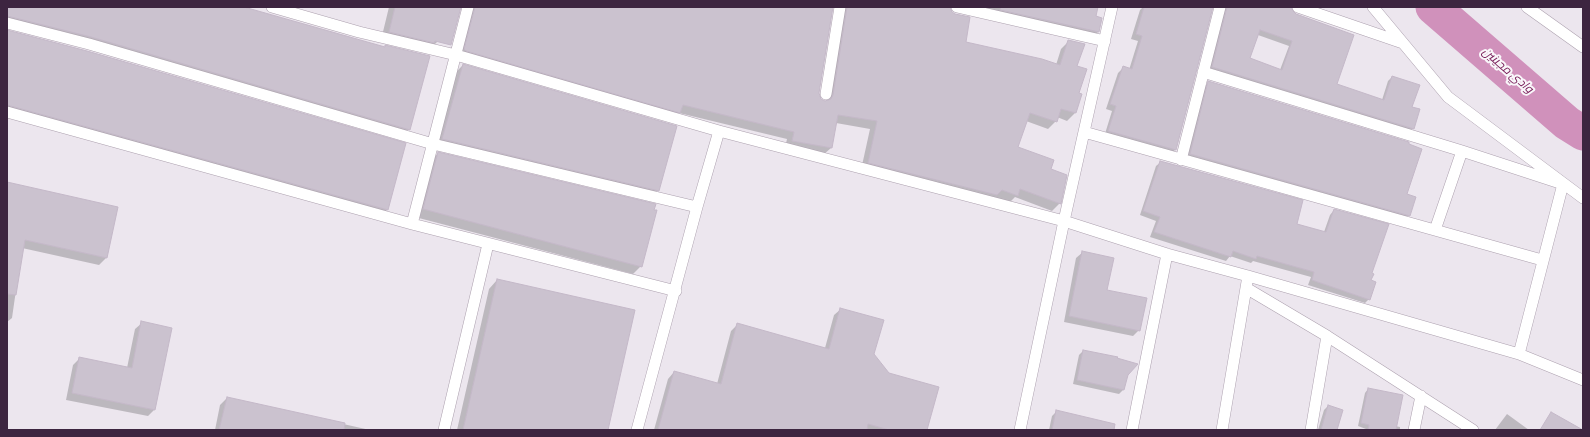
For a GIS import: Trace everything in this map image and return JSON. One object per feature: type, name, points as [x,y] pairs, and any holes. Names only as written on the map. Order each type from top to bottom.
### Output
[{"type":"street","points":[[273,7],[359,32],[456,55],[719,131],[1064,221],[1168,254],[1519,354],[1583,380]]},
{"type":"street","points":[[412,224],[468,7]]},
{"type":"street","points":[[826,94],[840,7]]},
{"type":"street","points":[[957,7],[1105,41]]},
{"type":"street","points":[[1020,430],[1064,221],[1112,7]]},
{"type":"street","points":[[1181,160],[1220,7]]},
{"type":"street","points":[[1298,7],[1322,11],[1404,44]]},
{"type":"street","points":[[1373,7],[1448,97],[1583,198]]},
{"type":"street","points":[[1527,7],[1583,47]]},
{"type":"street","points":[[7,23],[89,44],[433,144],[697,207]]},
{"type":"street","points":[[1203,72],[1462,151],[1563,184]]},
{"type":"street","points":[[7,112],[412,224],[676,291]]},
{"type":"street","points":[[637,430],[719,131]]},
{"type":"street","points":[[1084,132],[1542,260]]},
{"type":"street","points":[[1435,230],[1462,151]]},
{"type":"street","points":[[1519,354],[1542,260],[1563,184]]},
{"type":"street","points":[[444,430],[488,244]]},
{"type":"street","points":[[1132,430],[1168,254]]},
{"type":"street","points":[[1222,430],[1248,276]]},
{"type":"street","points":[[1246,288],[1327,336],[1473,430]]},
{"type":"street","points":[[1311,430],[1327,336]]},
{"type":"street","points":[[1414,430],[1421,396]]},
{"type":"building","points":[[7,7],[244,7],[385,47],[385,45],[430,56],[410,130],[91,37],[7,16]]},
{"type":"building","points":[[395,7],[461,7],[451,45],[435,41],[434,43],[389,32]]},
{"type":"building","points":[[475,7],[833,7],[819,93],[821,99],[825,101],[831,99],[833,95],[847,7],[950,7],[952,12],[955,14],[970,17],[966,42],[1042,59],[1060,65],[1068,40],[1085,44],[1077,66],[1087,69],[1079,93],[1082,94],[1076,113],[1061,109],[1057,122],[1030,113],[1018,147],[1054,160],[1051,169],[1067,175],[1061,204],[1020,189],[1018,196],[1002,190],[997,195],[868,163],[877,121],[838,115],[832,148],[792,141],[794,132],[683,105],[680,113],[466,51],[464,49]]},
{"type":"building","points":[[1001,7],[1098,7],[1096,16],[1102,18],[1099,32],[1000,10]]},
{"type":"building","points":[[1144,7],[1213,7],[1176,150],[1108,131],[1116,106],[1110,104],[1123,66],[1132,69],[1142,36],[1136,34]]},
{"type":"building","points":[[1227,7],[1291,7],[1296,14],[1354,35],[1337,84],[1384,100],[1392,76],[1420,85],[1412,107],[1420,109],[1414,129],[1212,67]],"holes":[[[1260,30],[1292,41],[1282,70],[1250,58]]]},
{"type":"building","points":[[7,30],[87,51],[406,143],[388,210],[7,105]]},
{"type":"building","points":[[463,64],[677,126],[659,191],[442,139]]},
{"type":"building","points":[[1208,81],[1409,142],[1409,144],[1422,149],[1407,194],[1416,197],[1410,216],[1190,154]]},
{"type":"building","points":[[438,152],[656,204],[654,210],[657,210],[642,267],[423,209]]},
{"type":"building","points":[[1160,161],[1303,200],[1297,224],[1326,232],[1334,209],[1389,224],[1372,273],[1374,274],[1371,280],[1376,282],[1370,300],[1312,280],[1314,272],[1257,256],[1256,259],[1233,251],[1231,257],[1154,232],[1160,217],[1143,211]]},
{"type":"building","points":[[7,182],[118,207],[107,258],[25,240],[16,295],[7,294]]},
{"type":"building","points":[[1082,251],[1114,258],[1107,290],[1147,298],[1140,331],[1069,316]]},
{"type":"building","points":[[497,279],[635,310],[608,430],[463,430]]},
{"type":"building","points":[[840,308],[884,320],[874,354],[889,373],[939,387],[927,430],[889,430],[868,424],[867,430],[658,430],[674,371],[721,384],[737,323],[829,349]]},
{"type":"building","points":[[141,321],[172,328],[155,410],[72,393],[79,357],[132,368]]},
{"type":"building","points":[[1083,350],[1118,357],[1117,358],[1138,364],[1128,375],[1124,390],[1077,380]]},
{"type":"building","points":[[1368,388],[1403,395],[1396,430],[1368,430],[1369,425],[1361,423]]},
{"type":"building","points":[[227,397],[345,423],[344,430],[219,430]]},
{"type":"building","points":[[1328,405],[1343,410],[1337,430],[1321,430]]},
{"type":"building","points":[[1056,410],[1115,424],[1114,430],[1052,430]]},
{"type":"building","points":[[1551,412],[1583,430],[1540,430]]},
{"type":"waterway","name":"وادي مجينين","points":[[1433,7],[1567,123],[1583,133]]}]
